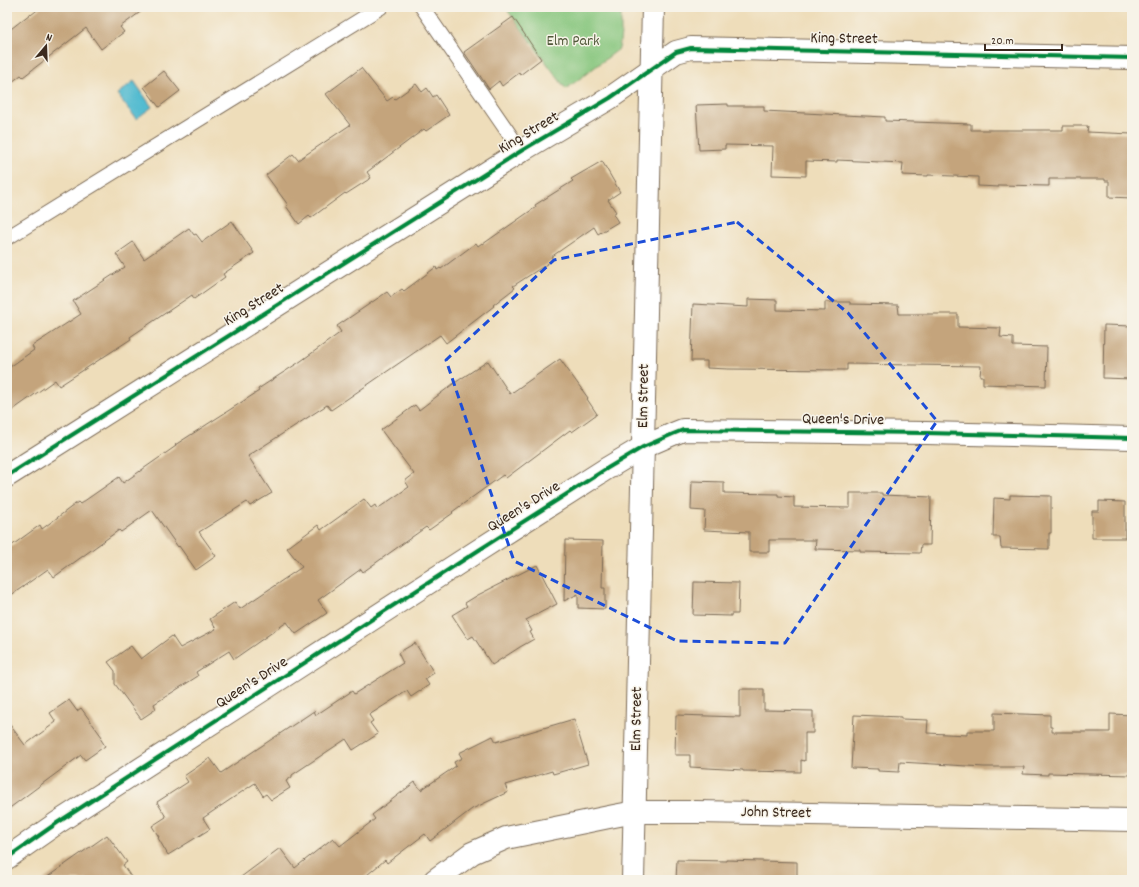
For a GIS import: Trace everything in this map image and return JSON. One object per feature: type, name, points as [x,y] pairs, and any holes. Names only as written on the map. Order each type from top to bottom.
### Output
[{"type":"street","name":"Elm Street","points":[[633,880],[653,7]]},
{"type":"street","name":"King Street","points":[[7,476],[521,151],[610,98],[676,52],[691,48],[1132,58]]},
{"type":"street","name":"Queen's Drive","points":[[7,858],[64,819],[472,554],[643,447],[673,434],[684,430],[926,433],[1132,438]]},
{"type":"street","name":"John Street","points":[[435,880],[472,852],[506,838],[635,812],[1132,820]]},
{"type":"lane","points":[[7,238],[381,7]]},
{"type":"lane","points":[[422,7],[521,151]]},
{"type":"highlighted area","points":[[737,222],[848,313],[937,421],[785,643],[677,641],[514,561],[446,360],[554,260]]},
{"type":"green space","name":"Elm Park","points":[[505,7],[621,7],[621,34],[619,49],[566,89]]},
{"type":"water","points":[[134,81],[152,107],[136,119],[117,94]]},
{"type":"building","points":[[41,7],[147,7],[120,27],[124,32],[101,49],[86,28],[23,77],[21,75],[7,86],[7,32]]},
{"type":"building","points":[[513,17],[541,59],[520,75],[519,73],[502,86],[499,81],[489,89],[464,52]]},
{"type":"building","points":[[361,68],[387,101],[393,97],[395,99],[416,84],[422,92],[427,88],[433,97],[436,95],[449,115],[426,131],[424,129],[367,172],[371,178],[346,194],[345,193],[311,218],[309,216],[299,224],[286,206],[288,205],[266,175],[293,154],[298,160],[350,125],[326,94]]},
{"type":"building","points":[[164,71],[180,91],[159,107],[144,87]]},
{"type":"building","points":[[728,104],[728,106],[764,106],[764,111],[885,117],[885,121],[971,124],[971,130],[1063,130],[1063,126],[1088,126],[1087,132],[1132,134],[1132,198],[1109,197],[1109,181],[1105,181],[1105,179],[1049,179],[1049,186],[978,186],[978,177],[902,175],[903,163],[837,160],[837,162],[806,161],[806,176],[772,175],[773,146],[725,145],[725,149],[699,150],[696,105]]},
{"type":"building","points":[[602,161],[620,192],[608,200],[616,212],[613,214],[618,222],[598,234],[594,227],[551,257],[553,260],[513,286],[515,288],[493,305],[494,306],[446,343],[440,335],[331,410],[327,405],[248,456],[272,493],[250,506],[247,502],[199,532],[216,556],[196,570],[152,510],[121,532],[119,530],[54,577],[48,569],[7,598],[7,549],[40,525],[42,529],[78,502],[80,504],[119,477],[123,483],[176,446],[175,445],[259,391],[258,389],[301,361],[341,332],[337,326],[387,292],[391,297],[402,289],[404,291],[436,267],[437,270],[440,268],[441,269],[476,243],[478,246],[482,243],[483,244],[536,207],[535,205],[573,181],[571,179]]},
{"type":"building","points":[[232,221],[254,253],[223,274],[225,277],[194,299],[192,295],[130,337],[131,339],[59,386],[55,380],[7,414],[7,369],[34,350],[32,346],[81,314],[73,301],[125,267],[116,254],[133,242],[144,259],[189,228],[202,242]]},
{"type":"building","points":[[748,299],[777,300],[777,310],[825,311],[825,302],[850,302],[850,304],[898,305],[899,314],[958,314],[958,327],[1001,328],[1000,337],[1013,338],[1013,346],[1047,347],[1046,386],[983,384],[983,376],[980,376],[981,366],[847,364],[847,370],[728,369],[707,368],[707,361],[691,361],[693,304],[748,307]]},
{"type":"building","points":[[1104,325],[1132,326],[1132,379],[1103,378]]},
{"type":"building","points":[[560,359],[588,398],[587,399],[597,414],[572,432],[570,430],[506,478],[503,475],[429,530],[426,527],[363,572],[361,569],[318,600],[327,613],[296,634],[287,622],[234,659],[229,651],[196,672],[198,676],[154,704],[156,709],[141,719],[115,684],[115,671],[108,662],[131,646],[141,659],[172,636],[180,648],[216,629],[210,619],[235,602],[240,609],[302,567],[287,548],[318,525],[321,530],[364,499],[371,508],[375,505],[377,509],[409,487],[405,481],[414,474],[381,430],[415,405],[419,410],[453,384],[488,361],[510,394]]},
{"type":"building","points":[[692,481],[724,482],[724,493],[778,494],[778,496],[794,497],[794,507],[850,508],[850,493],[882,493],[882,495],[931,497],[930,545],[921,545],[920,553],[860,552],[860,550],[815,549],[816,540],[769,540],[769,552],[749,552],[749,532],[704,530],[705,511],[691,510]]},
{"type":"building","points":[[1010,495],[1051,496],[1051,533],[1049,533],[1049,549],[1001,548],[1000,537],[993,537],[994,498],[1010,499]]},
{"type":"building","points":[[1099,501],[1125,502],[1125,538],[1092,538],[1092,511],[1099,511]]},
{"type":"building","points":[[565,540],[603,541],[602,588],[605,588],[605,609],[578,608],[578,594],[564,601]]},
{"type":"building","points":[[537,565],[557,604],[526,620],[532,631],[530,632],[534,639],[492,665],[473,636],[468,639],[452,615],[467,606],[465,603],[478,595]]},
{"type":"building","points":[[694,582],[739,583],[738,614],[731,614],[731,616],[693,615]]},
{"type":"building","points":[[415,643],[434,673],[425,679],[429,685],[411,697],[407,691],[369,715],[373,721],[370,723],[378,734],[353,750],[346,739],[292,775],[292,777],[286,781],[290,788],[271,800],[266,794],[263,796],[255,783],[203,818],[210,829],[168,855],[152,826],[166,817],[157,802],[188,782],[184,776],[210,758],[221,773],[314,711],[316,715],[352,691],[354,694],[403,663],[398,653]]},
{"type":"building","points":[[740,689],[764,689],[764,710],[813,711],[813,733],[805,733],[805,761],[801,760],[801,772],[743,771],[690,767],[690,755],[675,755],[676,715],[740,717]]},
{"type":"building","points":[[69,700],[77,711],[81,708],[102,737],[100,738],[105,746],[85,760],[81,755],[7,810],[7,721],[25,745],[56,722],[50,713]]},
{"type":"building","points":[[994,713],[1050,715],[1050,727],[1052,727],[1052,732],[1110,732],[1110,714],[1132,715],[1132,775],[1048,773],[1048,775],[1023,774],[1024,767],[984,767],[900,762],[899,772],[878,771],[878,769],[851,768],[854,715],[928,720],[927,733],[967,735],[967,731],[994,731]]},
{"type":"building","points":[[574,719],[588,764],[553,774],[552,771],[505,785],[508,792],[472,809],[430,841],[425,834],[387,863],[385,860],[361,880],[237,880],[280,848],[295,868],[333,838],[340,846],[375,819],[372,815],[415,782],[421,790],[456,766],[454,762],[462,758],[459,753],[493,736],[496,742]]},
{"type":"building","points":[[107,835],[127,862],[123,865],[133,880],[43,880]]},
{"type":"building","points":[[677,860],[797,862],[797,880],[676,880]]},
{"type":"cycle path","points":[[7,476],[521,151],[610,98],[676,52],[691,48],[1132,58]]},
{"type":"cycle path","points":[[7,858],[57,823],[606,469],[643,447],[683,430],[926,433],[1132,438]]}]
